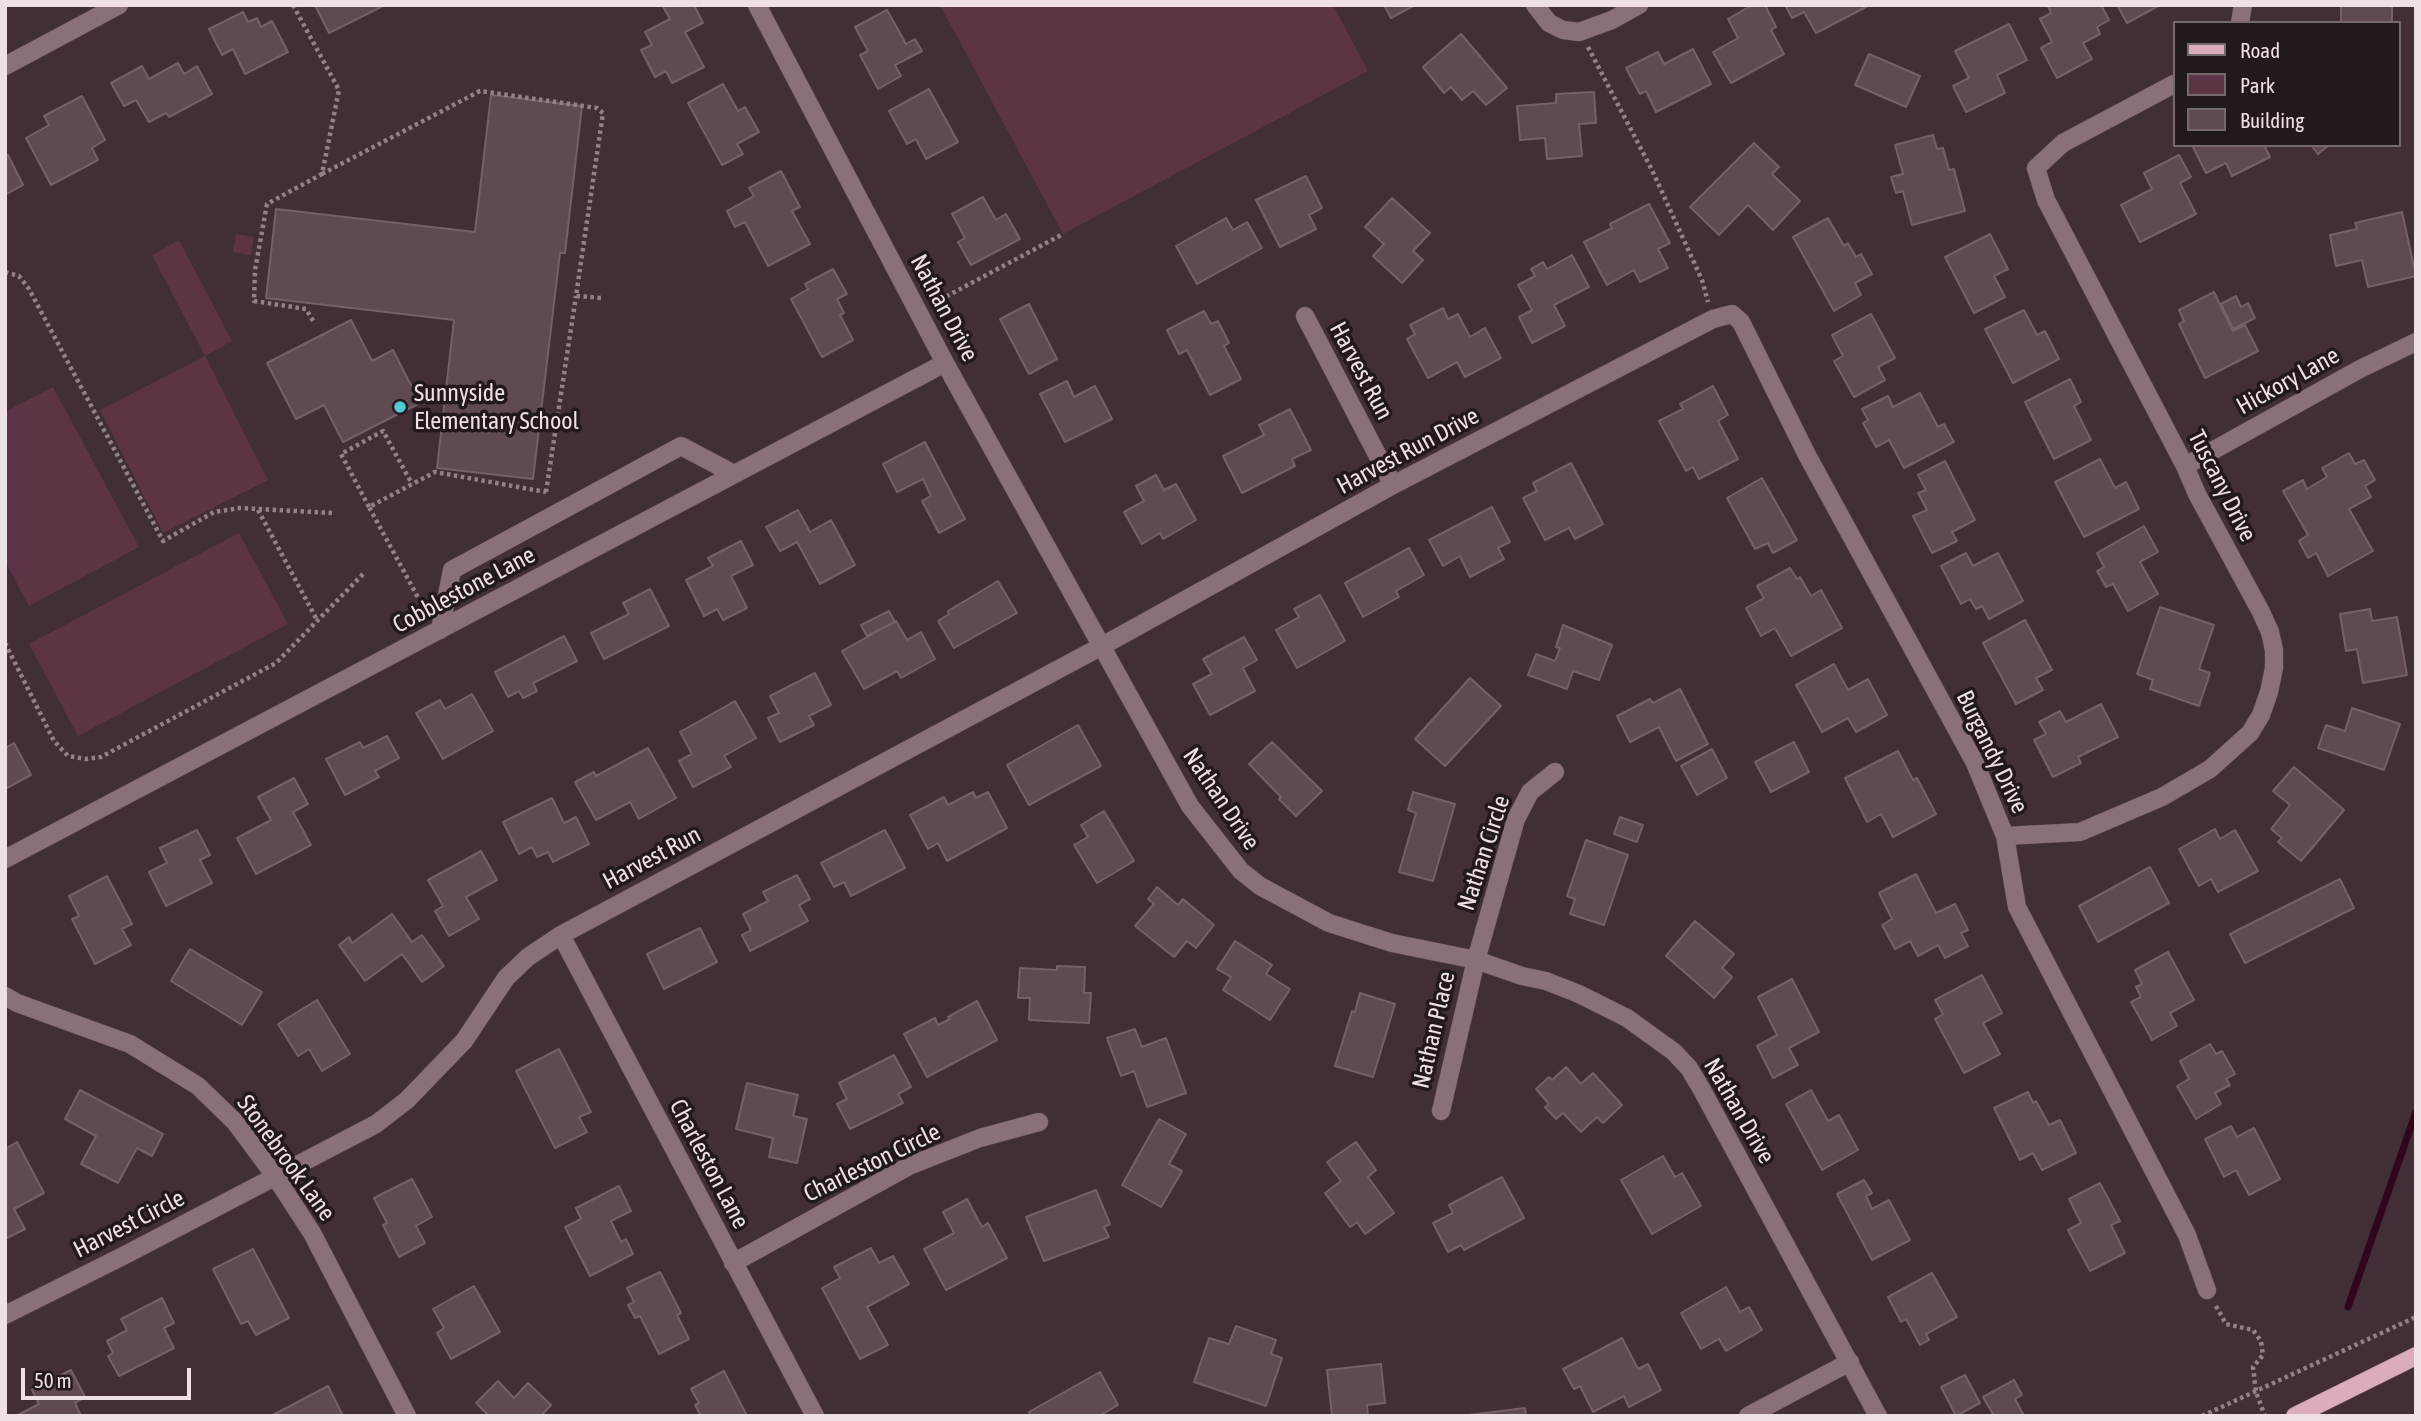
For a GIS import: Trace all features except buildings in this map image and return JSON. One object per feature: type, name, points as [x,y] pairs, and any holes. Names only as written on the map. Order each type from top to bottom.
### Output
[{"type":"main road","points":[[2295,1416],[2416,1356]]},
{"type":"street","points":[[5,66],[119,5]]},
{"type":"street","name":"Nathan Drive","points":[[757,5],[944,363],[1190,806],[1241,871],[1260,886],[1329,923],[1392,943],[1476,960],[1579,994],[1627,1018],[1674,1052],[1689,1068],[1702,1090],[1878,1416]]},
{"type":"street","points":[[1535,5],[1549,23],[1563,30],[1579,32],[1612,20],[1639,5]]},
{"type":"street","name":"Tuscany Drive","points":[[2005,836],[2080,832],[2162,797],[2210,769],[2250,733],[2261,715],[2274,668],[2270,632],[2261,612],[2197,494],[2185,466],[2046,200],[2036,168],[2063,144],[2172,85]]},
{"type":"street","name":"Burgandy Drive","points":[[1713,319],[1731,314],[1741,322],[1807,456],[1975,763],[2005,836],[2017,907],[2187,1235],[2207,1290]]},
{"type":"street","name":"Harvest Run","points":[[1305,316],[1393,485]]},
{"type":"street","name":"Harvest Run Drive","points":[[1102,646],[1393,485],[1713,319]]},
{"type":"street","name":"Hickory Lane","points":[[2185,466],[2360,369],[2416,342]]},
{"type":"street","name":"Cobblestone Lane","points":[[5,859],[944,363]]},
{"type":"street","points":[[440,630],[452,570],[681,446],[734,474]]},
{"type":"street","name":"Harvest Run","points":[[275,1175],[350,1139],[376,1124],[407,1100],[464,1041],[506,978],[528,957],[561,934],[1102,646]]},
{"type":"street","name":"Nathan Circle","points":[[1476,960],[1516,820],[1530,792],[1555,772]]},
{"type":"street","name":"Charleston Lane","points":[[561,934],[815,1416]]},
{"type":"street","name":"Nathan Place","points":[[1440,1111],[1476,960]]},
{"type":"street","name":"Stonebrook Lane","points":[[5,996],[17,1003],[130,1044],[198,1086],[235,1122],[275,1175],[312,1233],[407,1416]]},
{"type":"street","name":"Charleston Circle","points":[[733,1263],[909,1166],[980,1138],[1039,1122]]},
{"type":"street","name":"Harvest Circle","points":[[5,1315],[275,1175]]},
{"type":"street","points":[[1748,1416],[1850,1362]]},
{"type":"path","points":[[293,5],[339,90],[322,174]]},
{"type":"path","points":[[1579,32],[1657,182],[1702,280],[1713,319]]},
{"type":"path","points":[[315,324],[306,309],[254,301],[255,270],[268,204],[480,91],[597,108],[604,113],[545,502]]},
{"type":"path","points":[[918,312],[1063,234]]},
{"type":"path","points":[[5,272],[19,276],[29,289],[163,541],[214,512],[240,508],[332,513]]},
{"type":"path","points":[[576,296],[602,298]]},
{"type":"path","points":[[412,484],[383,431],[341,454],[421,603]]},
{"type":"path","points":[[369,507],[435,472],[546,492]]},
{"type":"path","points":[[257,509],[317,620]]},
{"type":"path","points":[[5,643],[54,741],[68,756],[86,759],[101,757],[276,663],[364,573]]},
{"type":"path","points":[[2207,1290],[2226,1324],[2253,1329],[2261,1341],[2263,1355],[2253,1367],[2256,1392],[2265,1416]]},
{"type":"path","points":[[2202,1416],[2416,1317]]},
{"type":"green space","points":[[940,5],[1333,5],[1368,71],[1063,234]]},
{"type":"green space","points":[[236,234],[254,237],[251,255],[233,252]]},
{"type":"green space","points":[[179,240],[232,341],[205,356],[152,255]]},
{"type":"green space","points":[[205,356],[268,480],[163,533],[100,410]]},
{"type":"green space","points":[[53,387],[139,547],[29,606],[5,561],[5,412]]},
{"type":"green space","points":[[239,533],[288,624],[78,736],[29,644]]},
{"type":"waterway","points":[[2348,1307],[2416,1112]]},
{"type":"place","name":"Sunnyside Elementary School","points":[[400,407]]}]
